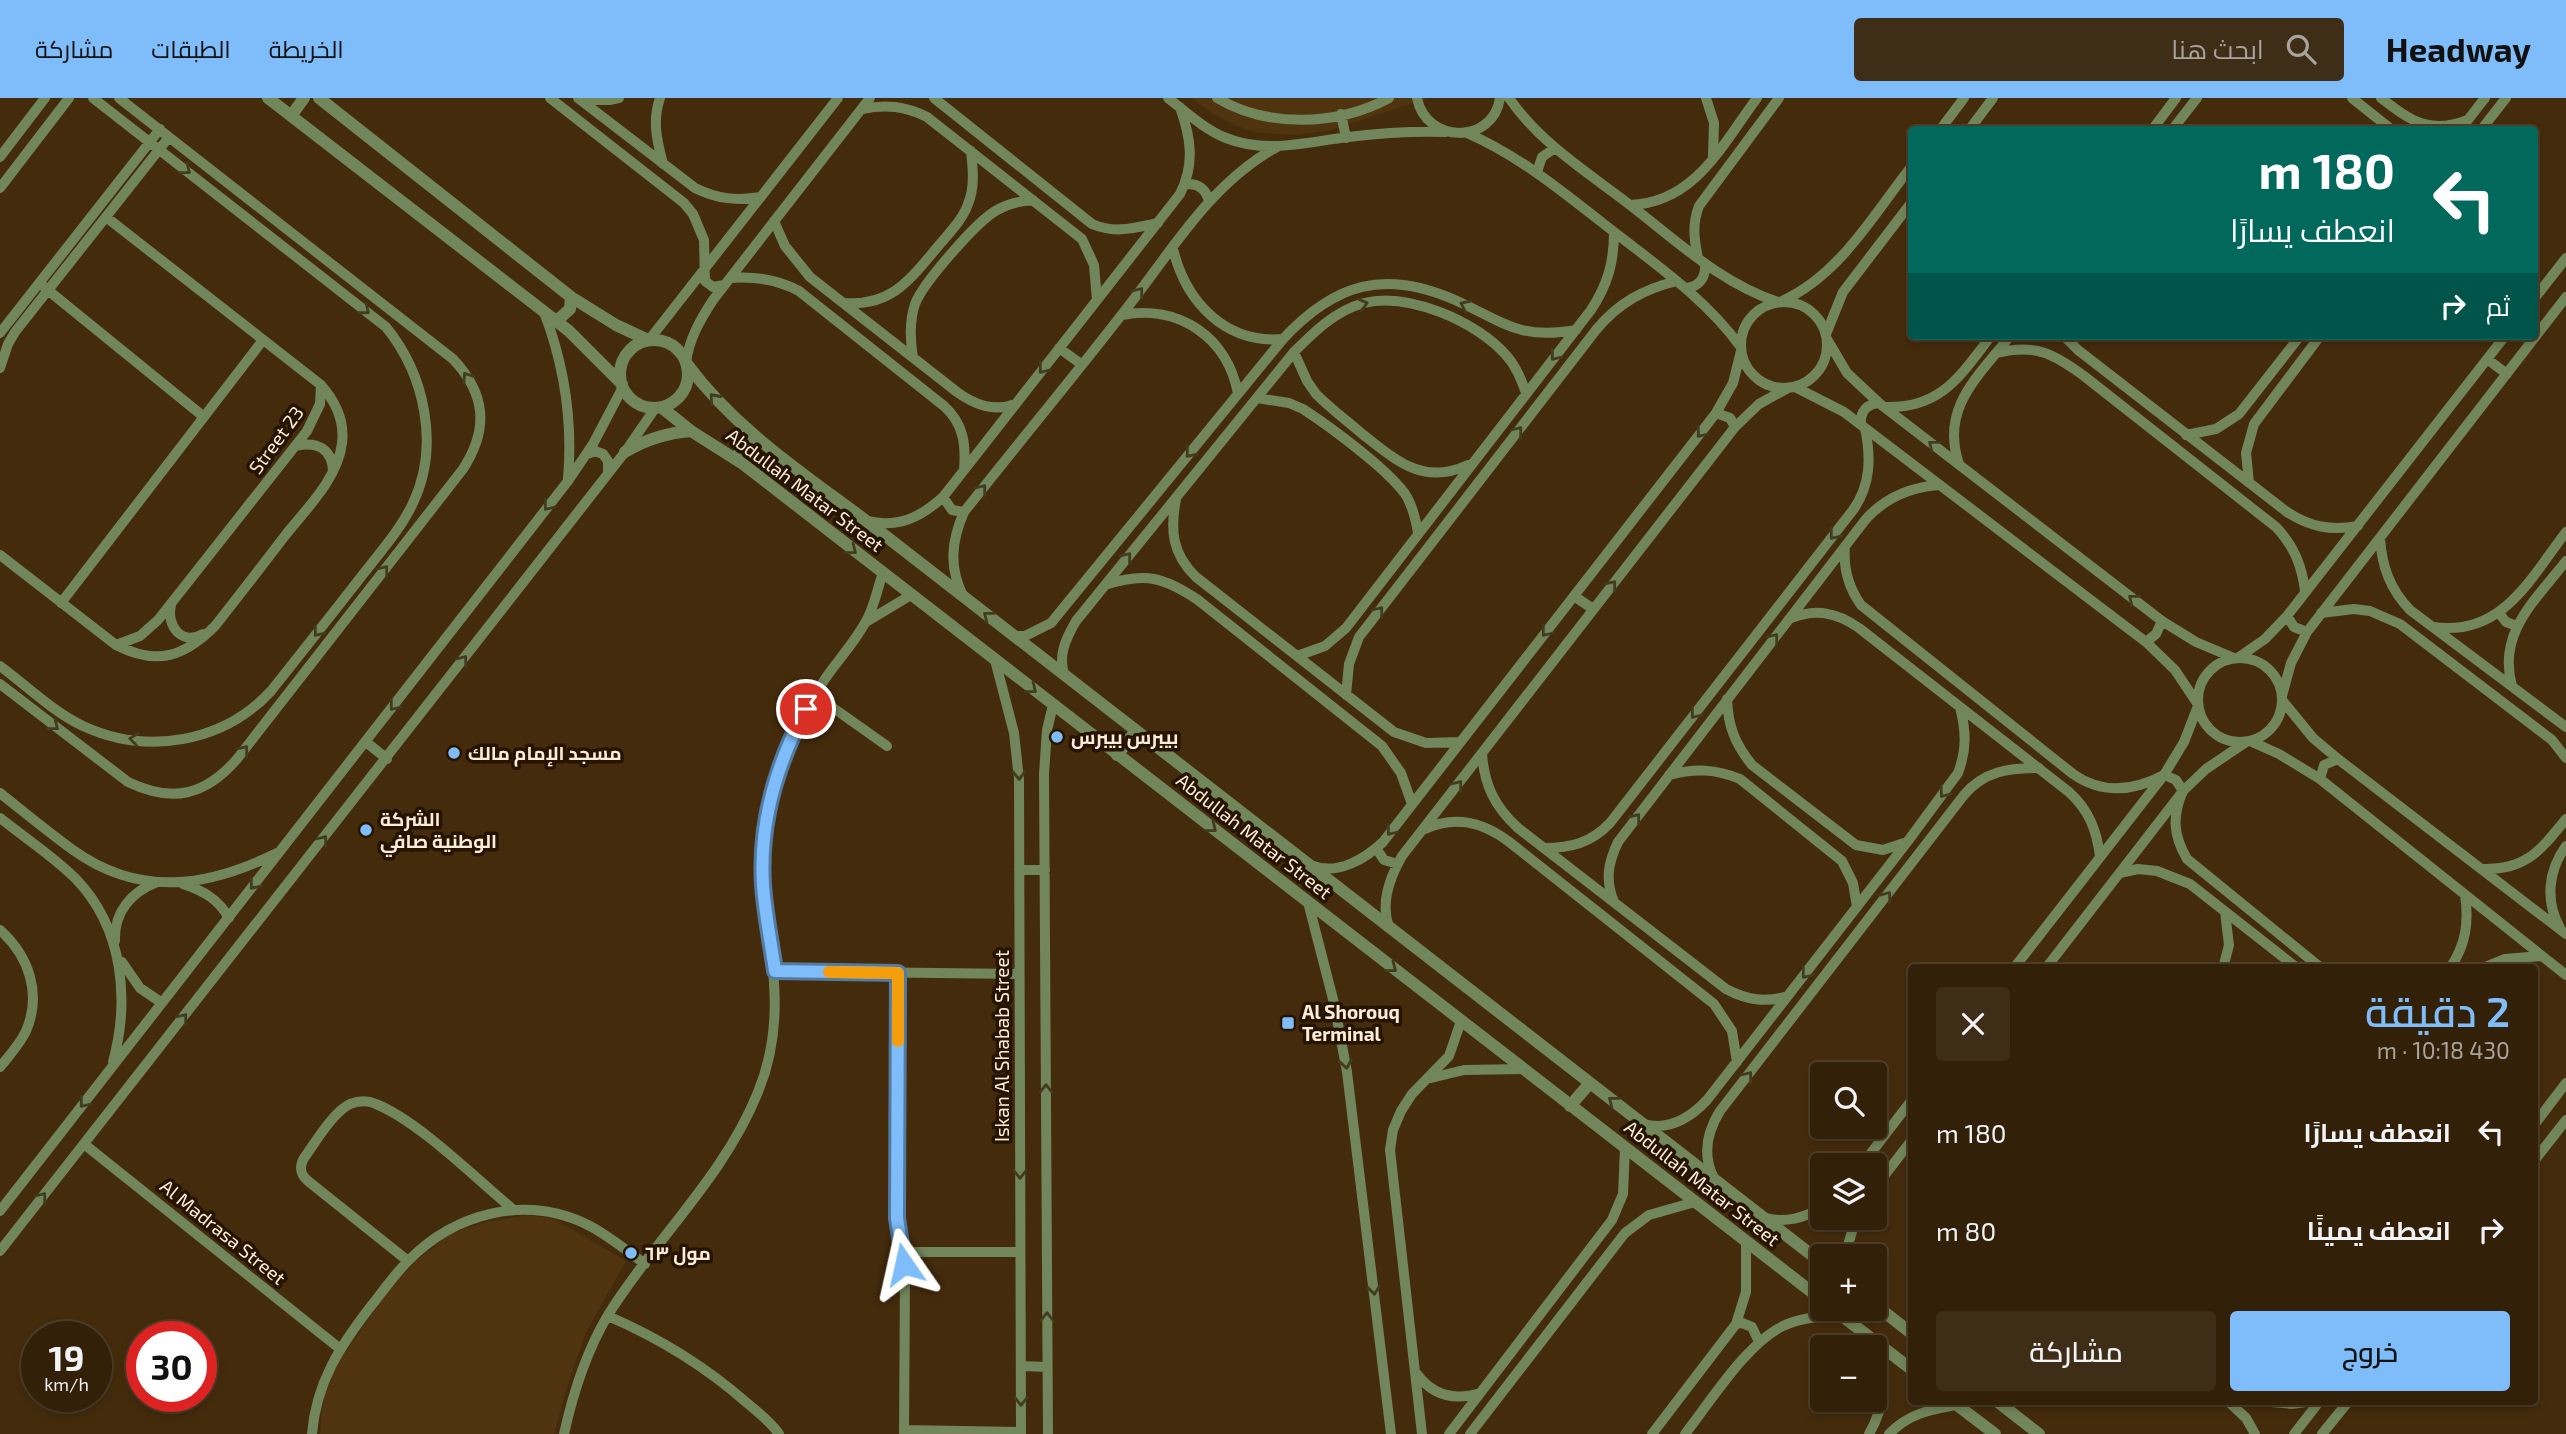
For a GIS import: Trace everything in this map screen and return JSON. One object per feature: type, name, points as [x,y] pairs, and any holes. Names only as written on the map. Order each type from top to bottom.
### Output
[{"type":"street","points":[[0,157],[45,98]]},
{"type":"street","points":[[0,188],[69,98]]},
{"type":"street","points":[[0,666],[63,714],[83,726],[117,737],[152,742],[175,741],[218,730],[256,707],[337,608],[402,522],[414,503],[421,482],[426,437],[424,414],[414,375],[397,341],[370,313],[93,98]]},
{"type":"street","points":[[0,684],[128,782],[156,793],[167,794],[187,793],[206,786],[223,774],[348,616],[472,454],[478,438],[481,421],[474,387],[453,359],[119,98]]},
{"type":"street","points":[[268,98],[583,344],[636,402],[658,407]]},
{"type":"street","points":[[291,116],[304,98]]},
{"type":"street","points":[[319,98],[571,297],[616,325],[649,340]]},
{"type":"street","points":[[550,98],[684,203],[693,214],[704,240],[704,277],[708,285],[717,288],[728,282],[759,277],[787,284],[950,411],[965,443],[964,470]]},
{"type":"street","points":[[579,99],[619,98]]},
{"type":"street","points":[[660,98],[655,121],[663,164]]},
{"type":"street","points":[[649,340],[838,98]]},
{"type":"street","points":[[0,1251],[4,1238],[84,1144],[387,759],[658,407],[675,400],[685,387],[688,349],[693,334],[728,282],[870,98]]},
{"type":"street","points":[[1168,98],[1211,131],[1226,138],[1259,146],[1277,147],[1409,131],[1467,134],[1503,150],[1537,172],[1687,288],[1717,317],[1741,349]]},
{"type":"street","points":[[1217,98],[1252,115],[1274,120],[1341,114],[1366,108],[1389,98]]},
{"type":"street","points":[[1417,98],[1423,114],[1433,125],[1445,132]]},
{"type":"street","points":[[1467,134],[1481,128],[1492,118],[1500,98]]},
{"type":"street","points":[[1509,98],[1522,117],[1555,148],[1701,261],[1742,288],[1779,302],[1793,302],[1814,314],[1847,373],[1882,405],[2162,621],[2196,642],[2236,657],[2259,662],[2268,668],[2280,686],[2282,698],[2308,732],[2337,760],[2564,933]]},
{"type":"street","points":[[1706,98],[1714,123],[1713,156]]},
{"type":"street","points":[[1629,205],[1657,202],[1683,190],[1693,181],[1757,98]]},
{"type":"street","points":[[1687,288],[1700,283],[1704,277],[1693,231],[1695,218],[1706,194],[1779,98]]},
{"type":"street","points":[[1943,126],[1964,98]]},
{"type":"street","points":[[1972,126],[1993,98]]},
{"type":"street","points":[[2155,126],[2176,98]]},
{"type":"street","points":[[2175,126],[2197,98]]},
{"type":"street","points":[[2352,98],[2387,126]]},
{"type":"street","points":[[2381,98],[2407,118],[2431,126],[2456,125],[2468,120]]},
{"type":"street","points":[[2464,126],[2485,98]]},
{"type":"street","points":[[579,99],[695,188],[707,194],[734,200],[761,197]]},
{"type":"street","points":[[927,117],[936,100],[1092,225],[1121,231],[1158,222]]},
{"type":"street","points":[[2484,126],[2502,100]]},
{"type":"street","points":[[862,109],[889,105],[927,117],[1082,239],[1094,265],[1097,300]]},
{"type":"street","points":[[865,520],[882,524],[915,518],[943,497],[1180,194],[1185,184],[1191,153],[1180,107]]},
{"type":"street","points":[[1341,114],[1346,138]]},
{"type":"street","points":[[2404,126],[2407,118]]},
{"type":"street","points":[[0,332],[160,129]]},
{"type":"street","points":[[0,368],[8,344],[169,137]]},
{"type":"street","points":[[963,596],[952,565],[957,529],[964,512],[1122,315],[1209,201],[1247,165],[1277,147]]},
{"type":"street","points":[[1537,172],[1542,157],[1555,148]]},
{"type":"street","points":[[842,303],[856,304],[884,298],[908,282],[965,213],[972,189],[971,151]]},
{"type":"street","points":[[1390,928],[1385,917],[1388,890],[1398,864],[1421,831],[1735,427],[1759,404],[1806,382],[1816,374],[1823,363],[1842,274],[1908,172]]},
{"type":"street","points":[[1693,181],[1697,190],[1706,194]]},
{"type":"street","points":[[1185,184],[1192,183],[1204,189],[1209,201]]},
{"type":"street","points":[[684,203],[695,188]]},
{"type":"street","points":[[913,358],[912,317],[921,292],[987,216],[1009,204],[1033,200]]},
{"type":"street","points":[[1908,206],[1842,274],[1768,305],[1751,317],[1741,336],[1741,349],[1744,362],[1757,379],[1766,385],[1791,388],[1828,402],[1863,426],[2146,642],[2175,670],[2197,705],[2206,726],[2214,734],[2235,742],[2248,741],[2279,754],[2320,779],[2566,975]]},
{"type":"street","points":[[965,213],[974,216],[978,225]]},
{"type":"street","points":[[106,217],[321,385]]},
{"type":"street","points":[[774,221],[785,246],[810,277],[962,396],[973,403],[994,408],[1016,404]]},
{"type":"street","points":[[1082,239],[1092,234],[1092,225]]},
{"type":"street","points":[[1297,656],[1325,646],[1346,628],[1591,310],[1603,292],[1610,273],[1614,232]]},
{"type":"street","points":[[1173,249],[1186,286],[1197,303],[1212,317],[1225,326],[1255,337],[1283,339]]},
{"type":"street","points":[[2538,294],[2566,258]]},
{"type":"street","points":[[799,291],[801,283],[810,277]]},
{"type":"street","points":[[1346,695],[1349,664],[1359,637],[1604,320],[1619,306],[1637,295],[1677,281]]},
{"type":"street","points":[[908,282],[912,290],[921,292]]},
{"type":"street","points":[[38,283],[204,417]]},
{"type":"street","points":[[1013,636],[1025,636],[1039,631],[1062,611],[1283,339],[1319,307],[1357,288],[1378,283],[1399,283],[1440,293],[1508,328],[1533,333],[1576,330]]},
{"type":"street","points":[[549,316],[566,314],[570,309],[571,297]]},
{"type":"street","points":[[2538,334],[2566,297]]},
{"type":"street","points":[[1066,677],[1062,668],[1062,655],[1069,632],[1076,621],[1294,352],[1329,319],[1363,304],[1399,300],[1434,310],[1483,336],[1506,354],[1515,366],[1526,393]]},
{"type":"street","points":[[1319,307],[1329,319]]},
{"type":"street","points":[[1591,310],[1600,312],[1604,320]]},
{"type":"street","points":[[1122,315],[1138,312],[1163,313],[1200,331],[1217,347],[1227,362],[1235,378],[1238,394]]},
{"type":"street","points":[[549,316],[565,383],[570,431],[568,481]]},
{"type":"street","points":[[1200,331],[1212,317]]},
{"type":"street","points":[[1483,336],[1491,330],[1493,321]]},
{"type":"street","points":[[61,603],[263,340]]},
{"type":"street","points":[[1544,848],[1570,847],[1583,843],[1604,830],[1858,503],[1869,468],[1863,411],[1867,407],[1882,405],[1901,408],[1925,402],[1947,390],[1988,340]]},
{"type":"street","points":[[1959,465],[1952,434],[1954,418],[1970,388],[2007,340]]},
{"type":"street","points":[[2068,340],[2093,362],[2287,512],[2314,526],[2358,526]]},
{"type":"street","points":[[2186,435],[2216,429],[2229,423],[2249,403],[2296,340]]},
{"type":"street","points":[[2249,483],[2246,453],[2249,438],[2261,412],[2317,340]]},
{"type":"street","points":[[2017,964],[2164,775],[2184,743],[2206,673],[2264,639],[2287,616],[2502,340]]},
{"type":"street","points":[[2049,964],[2183,791],[2206,769],[2269,730],[2276,722],[2291,663],[2307,632],[2533,340]]},
{"type":"street","points":[[0,1211],[568,481],[586,454],[622,385],[621,367],[628,352],[641,342],[665,341],[683,356],[687,363]]},
{"type":"street","points":[[1059,348],[1081,364]]},
{"type":"street","points":[[1997,353],[2026,348],[2041,351],[2055,356],[2084,376],[2286,537],[2299,563],[2305,591]]},
{"type":"street","points":[[1308,865],[1321,869],[1336,868],[1350,864],[1376,848],[1716,413],[1733,383],[1741,349]]},
{"type":"street","points":[[1294,352],[1307,381],[1326,405],[1399,463],[1427,472],[1458,469],[1472,463]]},
{"type":"street","points":[[2487,359],[2507,374]]},
{"type":"street","points":[[2084,376],[2086,366],[2093,362]]},
{"type":"street","name":"Abdullah Matar Street","points":[[687,363],[717,401],[754,437],[865,520],[1810,1254]]},
{"type":"street","points":[[1958,379],[1960,385],[1970,388]]},
{"type":"street","name":"Street 23","points":[[116,645],[128,642],[149,630],[171,605],[296,446],[317,413],[321,385]]},
{"type":"street","name":"Street 23","points":[[116,645],[131,653],[165,657],[197,644],[215,626],[333,471],[340,457],[342,426],[335,404],[321,385]]},
{"type":"street","points":[[950,411],[960,407],[962,396]]},
{"type":"street","points":[[1257,398],[1289,403],[1316,418],[1388,475],[1406,496],[1418,533]]},
{"type":"street","points":[[2249,403],[2253,411],[2261,412]]},
{"type":"street","points":[[1316,418],[1318,409],[1326,405]]},
{"type":"street","name":"Abdullah Matar Street","points":[[658,407],[738,460],[1810,1291]]},
{"type":"street","points":[[1716,413],[1730,418],[1735,427]]},
{"type":"street","points":[[1219,418],[1232,428]]},
{"type":"street","points":[[625,452],[643,441],[663,434],[691,431]]},
{"type":"street","points":[[738,460],[741,445],[754,437]]},
{"type":"street","points":[[296,446],[307,443],[323,448],[333,463],[333,471]]},
{"type":"street","points":[[586,454],[595,451],[603,454],[608,461],[608,472]]},
{"type":"street","points":[[1388,475],[1395,473],[1399,463]]},
{"type":"street","points":[[1614,902],[1608,888],[1608,872],[1611,856],[1618,842],[1845,546],[1871,513],[1896,495],[1925,486],[1940,485]]},
{"type":"street","points":[[2251,508],[2260,503],[2261,493]]},
{"type":"street","points":[[943,497],[952,510],[964,512]]},
{"type":"street","points":[[1176,497],[1172,526],[1178,554],[1185,567],[1378,721],[1409,739],[1434,744],[1460,743]]},
{"type":"street","points":[[1858,503],[1867,505],[1871,513]]},
{"type":"street","points":[[2431,626],[2448,629],[2466,627],[2499,613],[2515,598],[2566,532]]},
{"type":"street","points":[[2380,538],[2385,570],[2399,598],[2410,610],[2565,726],[2559,736],[2552,740]]},
{"type":"street","points":[[1845,546],[1848,584],[1861,606],[2080,779],[2105,788],[2120,789],[2135,787],[2164,775],[2175,780],[2183,791]]},
{"type":"street","points":[[0,555],[116,645]]},
{"type":"street","points":[[2512,686],[2507,655],[2517,626],[2566,561]]},
{"type":"street","points":[[564,1434],[587,1357],[608,1316],[706,1183],[734,1140],[753,1103],[771,1047],[775,1023],[775,971],[763,885],[765,825],[780,767],[796,728],[815,695],[866,622],[883,573]]},
{"type":"street","points":[[1105,585],[1137,577],[1154,578],[1170,582],[1199,600],[1369,734],[1397,766],[1412,804]]},
{"type":"street","points":[[1199,600],[1200,593],[1209,587]]},
{"type":"street","points":[[866,622],[911,595]]},
{"type":"street","points":[[1574,596],[1593,609]]},
{"type":"street","points":[[171,605],[171,625],[177,633],[187,638],[197,638],[215,626]]},
{"type":"street","points":[[1849,620],[1854,609],[1861,606]]},
{"type":"street","points":[[337,608],[348,616]]},
{"type":"street","points":[[2321,613],[2362,610],[2400,624],[2552,740],[2566,758]]},
{"type":"street","points":[[2400,624],[2403,614],[2410,610]]},
{"type":"street","points":[[1062,611],[1066,619],[1076,621]]},
{"type":"street","points":[[1788,619],[1812,612],[1825,612],[1849,620],[2069,792],[2087,812],[2094,826],[2100,857]]},
{"type":"street","points":[[2499,613],[2506,622],[2517,626]]},
{"type":"street","points":[[2287,616],[2294,627],[2307,632]]},
{"type":"street","points":[[2146,642],[2156,634],[2162,621]]},
{"type":"street","points":[[1346,628],[1352,636],[1359,637]]},
{"type":"street","name":"Iskan Al Shabab Street","points":[[995,660],[1018,756],[1021,1433]]},
{"type":"street","points":[[1731,667],[1744,677]]},
{"type":"street","points":[[815,695],[887,746]]},
{"type":"street","points":[[1727,699],[1732,735],[1740,751],[1752,765],[1845,838],[1856,845],[1883,850],[1908,841]]},
{"type":"street","points":[[1048,1434],[1045,752],[1053,705]]},
{"type":"street","points":[[1642,1123],[1655,1127],[1670,1125],[1690,1115],[1707,1100],[1908,841],[1958,773],[1966,734],[1960,706]]},
{"type":"street","points":[[1369,734],[1376,729],[1378,721]]},
{"type":"street","points":[[1117,755],[1136,731]]},
{"type":"street","points":[[366,742],[387,759]]},
{"type":"street","points":[[1482,753],[1488,787],[1506,817],[1544,848],[1726,989],[1737,995],[1763,1000],[1788,996]]},
{"type":"street","points":[[2320,779],[2324,765],[2337,760]]},
{"type":"street","points":[[1740,779],[1744,768],[1752,765]]},
{"type":"street","points":[[1714,1179],[1708,1167],[1706,1152],[1712,1124],[1720,1111],[1972,785],[1995,772],[2039,768]]},
{"type":"street","points":[[1669,775],[1705,770],[1727,773],[1740,779],[1833,853],[1853,883],[1855,909],[1867,921]]},
{"type":"street","points":[[1958,773],[1970,777],[1972,785]]},
{"type":"street","points":[[2069,792],[2078,790],[2080,779]]},
{"type":"street","points":[[2183,791],[2176,808],[2176,834],[2187,859],[2316,964]]},
{"type":"street","points":[[0,793],[74,851],[92,862],[135,878],[179,882],[220,877],[281,851]]},
{"type":"street","points":[[1494,831],[1496,821],[1506,817]]},
{"type":"street","points":[[0,818],[77,880],[99,912],[131,978],[150,997],[162,1003]]},
{"type":"street","points":[[2481,869],[2497,870],[2514,866],[2542,848],[2566,819]]},
{"type":"street","points":[[1421,831],[1450,821],[1480,825],[1494,831],[1714,1003],[1732,1031],[1737,1062]]},
{"type":"street","points":[[1604,830],[1610,840],[1618,842]]},
{"type":"street","points":[[1833,853],[1843,848],[1845,838]]},
{"type":"street","points":[[2564,933],[2555,919],[2550,897],[2556,862],[2566,846]]},
{"type":"street","points":[[1376,848],[1384,860],[1398,864]]},
{"type":"street","points":[[2542,848],[2547,858],[2556,862]]},
{"type":"street","points":[[2120,873],[2138,869],[2157,871],[2190,884],[2292,964]]},
{"type":"street","points":[[1019,870],[1045,870]]},
{"type":"street","points":[[2190,884],[2191,878],[2200,871]]},
{"type":"street","points":[[112,1068],[121,1028],[122,1007],[122,987],[115,947],[118,919],[133,895],[158,882]]},
{"type":"street","points":[[179,882],[206,893],[223,908],[229,918]]},
{"type":"street","points":[[2452,964],[2463,944],[2467,928],[2465,895]]},
{"type":"street","points":[[1308,902],[1334,1003],[1348,1072],[1391,1434]]},
{"type":"street","points":[[2224,912],[2229,945],[2224,964]]},
{"type":"street","points":[[0,930],[16,947],[28,968],[33,1000],[25,1032],[0,1067]]},
{"type":"street","points":[[2492,964],[2505,958],[2541,956]]},
{"type":"street","points":[[775,971],[1019,974]]},
{"type":"street","points":[[898,973],[897,1218],[905,1287],[904,1432],[1021,1433]]},
{"type":"street","points":[[1714,1003],[1722,1000],[1726,989]]},
{"type":"street","points":[[1422,1434],[1390,1150],[1393,1130],[1401,1111],[1412,1094],[1448,1056],[1461,1021]]},
{"type":"street","points":[[1427,1080],[1464,1070],[1524,1069]]},
{"type":"street","points":[[1570,1106],[1590,1083]]},
{"type":"street","points":[[2538,1120],[2566,1083]]},
{"type":"street","points":[[1707,1100],[1720,1111]]},
{"type":"street","points":[[408,1261],[301,1173],[304,1158],[339,1112],[353,1103],[361,1101],[377,1104],[409,1124],[514,1210]]},
{"type":"street","points":[[1871,1153],[1908,1105]]},
{"type":"street","points":[[2538,1156],[2566,1120]]},
{"type":"street","name":"Al Madrasa Street","points":[[84,1144],[340,1348]]},
{"type":"street","points":[[1887,1172],[1908,1146]]},
{"type":"street","points":[[1449,1434],[1612,1220],[1623,1194],[1625,1148]]},
{"type":"street","points":[[1461,1418],[1472,1431],[1625,1233],[1649,1215],[1695,1202]]},
{"type":"street","points":[[312,1434],[321,1387],[340,1348],[408,1261],[442,1233],[461,1223],[478,1216],[514,1210],[552,1213],[588,1225],[645,1264]]},
{"type":"street","points":[[1764,1218],[1778,1221],[1810,1213]]},
{"type":"street","points":[[1612,1220],[1619,1220],[1624,1224],[1625,1233]]},
{"type":"street","points":[[1652,1434],[1736,1324],[1746,1292],[1746,1241]]},
{"type":"street","points":[[902,1252],[1020,1252]]},
{"type":"street","points":[[1887,1314],[1908,1331]]},
{"type":"street","points":[[608,1316],[651,1336],[692,1360],[736,1392],[779,1434]]},
{"type":"street","points":[[1685,1434],[1759,1342],[1783,1326],[1810,1319]]},
{"type":"street","points":[[1852,1321],[1868,1335]]},
{"type":"street","points":[[1897,1322],[1908,1325]]},
{"type":"street","points":[[1736,1324],[1752,1327],[1759,1342]]},
{"type":"street","points":[[1887,1351],[1908,1367]]},
{"type":"street","points":[[1021,1366],[1047,1367]]},
{"type":"street","points":[[1415,1371],[1424,1384],[1436,1393],[1466,1397],[1480,1392]]},
{"type":"street","points":[[1889,1434],[1897,1425],[1918,1413],[1948,1405]]},
{"type":"street","points":[[1958,1405],[1995,1434]]},
{"type":"street","points":[[2002,1405],[2039,1434]]},
{"type":"street","points":[[2237,1405],[2255,1434]]},
{"type":"street","points":[[2294,1434],[2317,1405]]},
{"type":"street","points":[[2322,1434],[2346,1405]]},
{"type":"street","points":[[1872,1434],[1879,1412]]},
{"type":"shaded area","points":[[1191,98],[1429,98],[1331,130],[1296,135],[1260,133],[1236,126]]},
{"type":"shaded area","points":[[528,1215],[554,1219],[626,1261],[586,1332],[554,1434],[320,1434],[323,1400],[339,1361],[389,1290],[416,1261],[452,1233],[487,1222]]},
{"type":"slow traffic","points":[[829,972],[898,973],[898,1041]]},
{"type":"place","name":"بيبرس بيبرس","points":[[1057,737]]},
{"type":"place","name":"مسجد الإمام مالك","points":[[454,753]]},
{"type":"place","name":"الشركة الوطنية صافي","points":[[366,830]]},
{"type":"place","name":"Al Shorouq Terminal","points":[[1288,1023]]},
{"type":"place","name":"مول ٦٣","points":[[631,1253]]},
{"type":"route","points":[[806,709],[787,747],[765,825],[763,885],[775,971],[898,973],[897,1218],[904,1264]]}]
